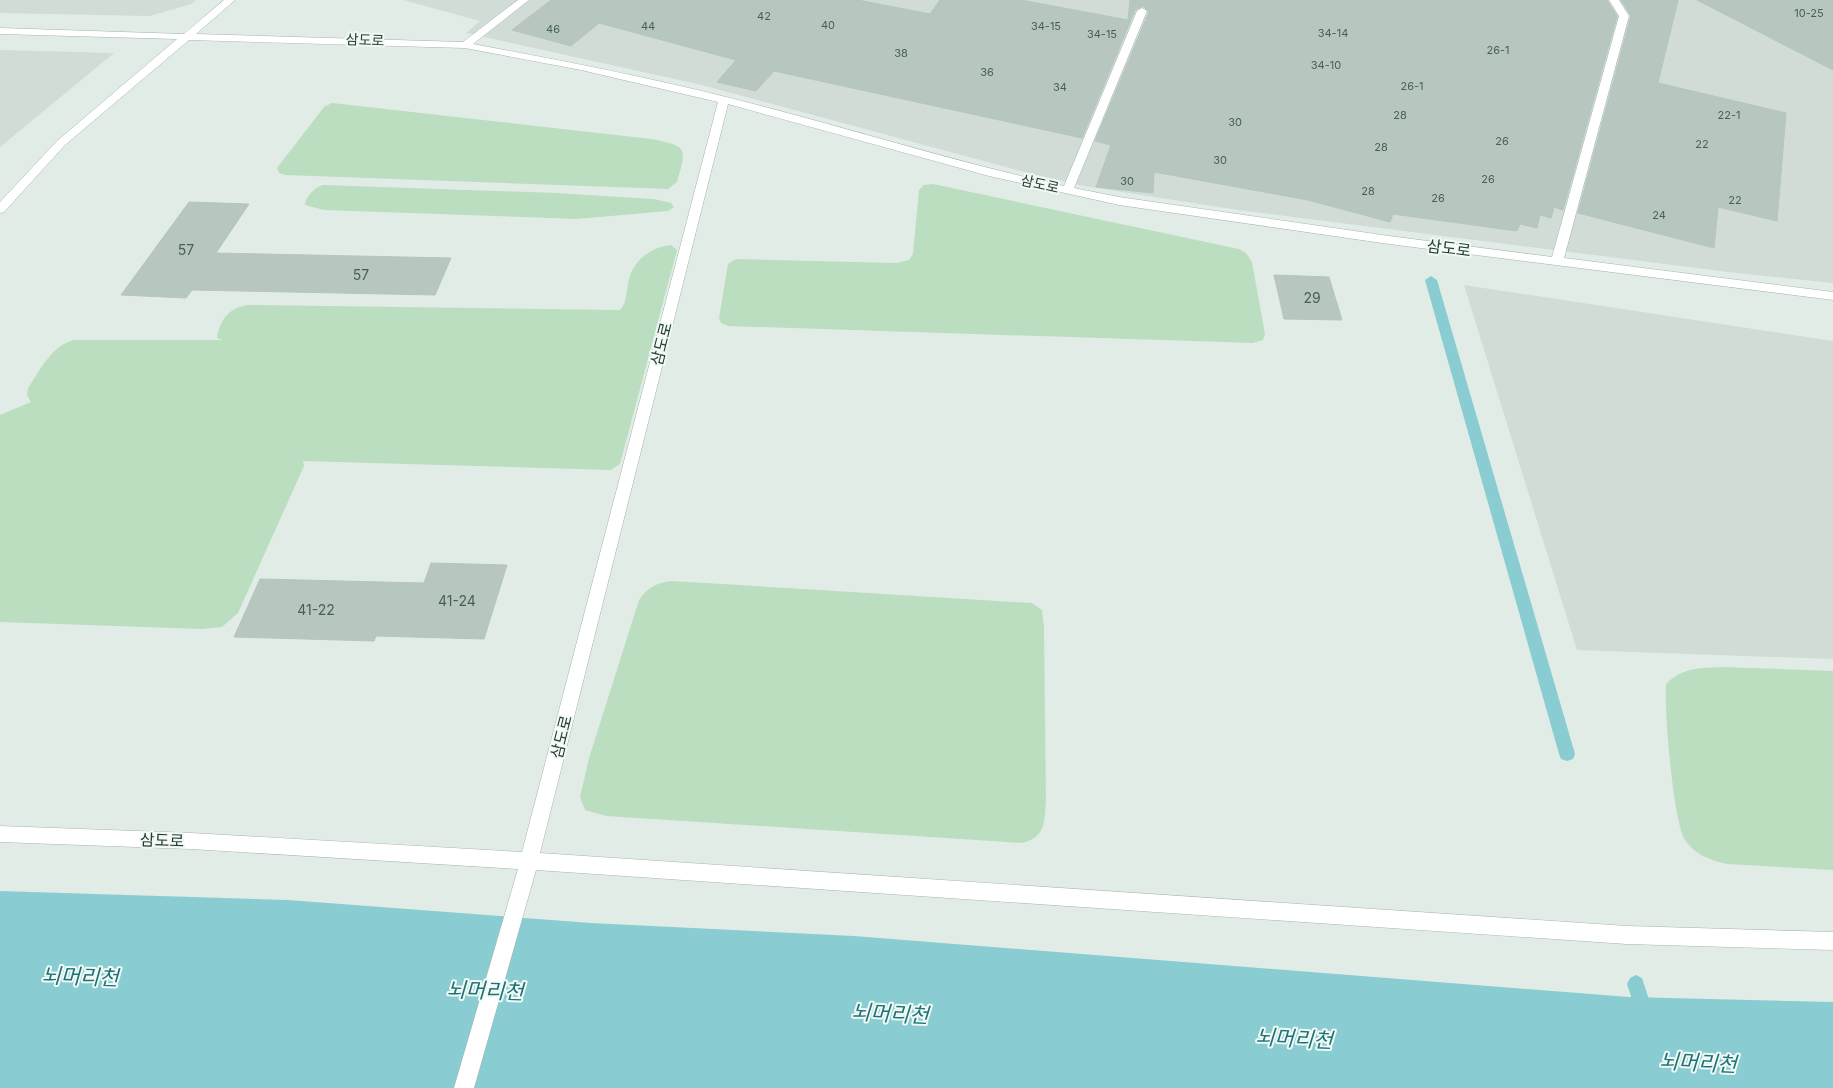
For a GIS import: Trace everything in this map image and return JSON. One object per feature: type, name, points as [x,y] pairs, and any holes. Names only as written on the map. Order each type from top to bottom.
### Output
[{"type":"street","points":[[0,209],[61,143],[230,0]]},
{"type":"street","points":[[465,45],[524,0]]},
{"type":"street","points":[[1557,262],[1624,16],[1614,0]]},
{"type":"street","name":"삼도로","points":[[1067,191],[1142,11]]},
{"type":"street","name":"삼도로","points":[[0,31],[465,45],[580,67],[724,100],[993,174],[1067,191],[1197,214],[1557,262],[1833,296]]},
{"type":"street","name":"삼도로","points":[[0,834],[191,842],[528,861],[724,100]]},
{"type":"street","points":[[464,1088],[528,861],[1627,935],[1833,941]]},
{"type":"shaded area","points":[[0,0],[196,0],[191,4],[150,16],[0,13]]},
{"type":"shaded area","points":[[403,0],[1833,0],[1833,283],[1728,272],[1238,210],[1084,186],[1028,173],[702,85],[466,33],[480,21]]},
{"type":"shaded area","points":[[0,50],[114,53],[0,147]]},
{"type":"shaded area","points":[[1464,285],[1833,341],[1833,659],[1577,650]]},
{"type":"green space","points":[[332,103],[651,139],[678,147],[682,150],[682,162],[677,182],[668,189],[285,175],[279,173],[277,168],[324,107]]},
{"type":"green space","points":[[933,184],[1239,249],[1246,253],[1252,262],[1265,334],[1263,340],[1253,343],[728,326],[721,323],[719,318],[728,264],[736,259],[897,263],[909,260],[913,254],[919,190],[924,185]]},
{"type":"green space","points":[[323,185],[556,193],[654,199],[671,203],[674,207],[668,211],[577,219],[324,210],[305,205],[311,192]]},
{"type":"green space","points":[[671,245],[677,250],[620,464],[611,470],[303,461],[304,466],[238,613],[222,627],[202,629],[0,622],[0,415],[31,402],[27,395],[28,388],[47,359],[66,343],[74,340],[222,340],[217,338],[223,320],[236,308],[249,305],[620,310],[625,301],[630,276],[637,263],[649,252]]},
{"type":"green space","points":[[672,581],[1032,603],[1042,610],[1044,627],[1046,801],[1044,822],[1040,832],[1036,837],[1023,843],[606,816],[585,810],[580,797],[589,758],[639,600],[653,586]]},
{"type":"green space","points":[[1724,667],[1833,671],[1833,870],[1727,864],[1703,856],[1693,850],[1685,840],[1673,789],[1668,739],[1666,684],[1672,678],[1686,671],[1700,668]]},
{"type":"water","name":"뇌머리천","points":[[0,891],[288,900],[591,923],[854,936],[1629,997],[1833,1002],[1833,1088],[0,1088]]},
{"type":"building","points":[[551,0],[858,0],[930,14],[940,0],[1021,0],[1128,20],[1130,0],[1607,0],[1617,16],[1563,210],[1554,207],[1551,218],[1540,215],[1537,228],[1520,224],[1517,231],[1393,214],[1390,222],[1308,200],[1154,172],[1153,193],[1096,187],[1111,145],[1095,141],[1149,12],[1143,6],[1135,10],[1082,138],[774,71],[756,91],[717,82],[736,60],[599,23],[571,46],[512,30]]},
{"type":"building","points":[[1621,0],[1678,0],[1658,83],[1786,113],[1777,221],[1718,207],[1714,248],[1578,213],[1631,16]]},
{"type":"building","points":[[1697,0],[1833,0],[1833,70]]},
{"type":"building","points":[[189,202],[249,204],[216,253],[451,258],[435,295],[192,290],[186,298],[121,295]]},
{"type":"building","points":[[1274,275],[1329,277],[1342,320],[1284,319]]},
{"type":"building","points":[[431,563],[507,565],[484,639],[376,636],[374,641],[234,637],[260,579],[424,583]]},
{"type":"waterway","points":[[1431,280],[1567,754]]},
{"type":"waterway","points":[[1636,984],[1645,1015]]}]
